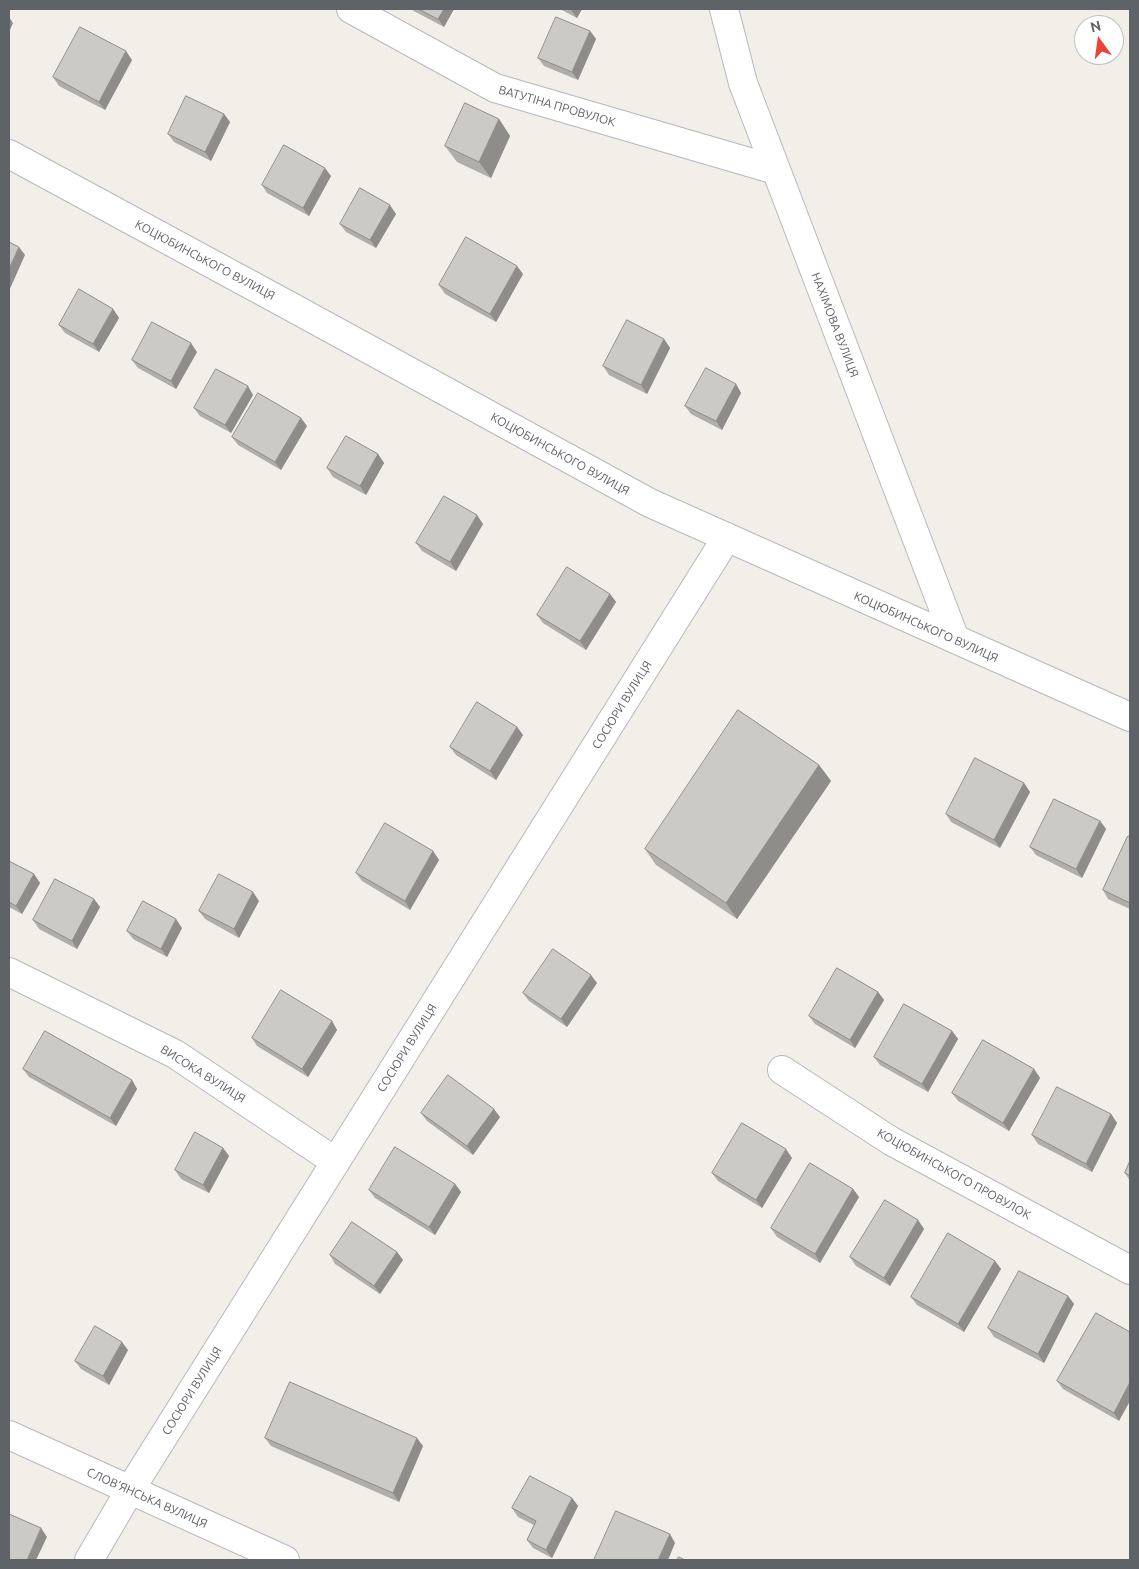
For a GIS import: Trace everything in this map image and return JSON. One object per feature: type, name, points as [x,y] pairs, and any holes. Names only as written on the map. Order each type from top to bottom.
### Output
[{"type":"street","name":"ВАТУТІНА ПРОВУЛОК","points":[[350,9],[495,88],[776,170]]},
{"type":"street","name":"НАХІМОВА ВУЛИЦЯ","points":[[724,9],[743,83],[955,639]]},
{"type":"street","name":"КОЦЮБИНСЬКОГО ВУЛИЦЯ","points":[[9,154],[295,308],[650,503],[1130,717]]},
{"type":"street","name":"СОСЮРИ ВУЛИЦЯ","points":[[89,1560],[130,1490],[727,537]]},
{"type":"street","name":"ВИСОКА ВУЛИЦЯ","points":[[9,972],[175,1054],[336,1162]]},
{"type":"street","name":"КОЦЮБИНСЬКОГО ПРОВУЛОК","points":[[782,1070],[891,1141],[1130,1270]]},
{"type":"street","name":"СЛОВ’ЯНСЬКА ВУЛИЦЯ","points":[[9,1435],[285,1560]]},
{"type":"building","points":[[419,9],[444,9],[438,19]]},
{"type":"building","points":[[556,17],[590,31],[572,72],[538,58]]},
{"type":"building","points":[[80,27],[126,51],[99,102],[53,77]]},
{"type":"building","points":[[186,96],[224,114],[205,152],[168,134]]},
{"type":"building","points":[[465,103],[499,119],[479,162],[445,146]]},
{"type":"building","points":[[284,145],[325,168],[303,208],[262,185]]},
{"type":"building","points":[[360,188],[390,205],[370,240],[340,224]]},
{"type":"building","points":[[466,237],[517,266],[490,314],[439,285]]},
{"type":"building","points":[[9,242],[19,247],[9,269]]},
{"type":"building","points":[[79,289],[113,309],[93,344],[59,325]]},
{"type":"building","points":[[627,320],[664,339],[641,385],[603,366]]},
{"type":"building","points":[[152,322],[191,343],[171,381],[132,360]]},
{"type":"building","points":[[706,368],[736,384],[716,421],[685,406]]},
{"type":"building","points":[[216,369],[248,386],[225,425],[194,408]]},
{"type":"building","points":[[258,393],[301,418],[275,462],[232,437]]},
{"type":"building","points":[[346,436],[378,454],[360,486],[327,468]]},
{"type":"building","points":[[444,496],[477,515],[450,562],[416,543]]},
{"type":"building","points":[[567,567],[610,594],[580,641],[537,615]]},
{"type":"building","points":[[477,702],[517,727],[490,771],[450,747]]},
{"type":"building","points":[[738,710],[819,765],[726,903],[645,849]]},
{"type":"building","points":[[975,758],[1024,783],[994,840],[946,814]]},
{"type":"building","points":[[1054,799],[1100,821],[1076,869],[1030,847]]},
{"type":"building","points":[[385,823],[433,851],[405,901],[356,873]]},
{"type":"building","points":[[1128,836],[1130,836],[1130,903],[1103,890]]},
{"type":"building","points":[[9,861],[34,874],[16,906],[9,902]]},
{"type":"building","points":[[219,874],[253,892],[234,929],[199,911]]},
{"type":"building","points":[[55,879],[94,899],[72,941],[33,920]]},
{"type":"building","points":[[143,901],[176,919],[161,949],[127,931]]},
{"type":"building","points":[[553,949],[591,975],[561,1019],[523,993]]},
{"type":"building","points":[[837,968],[878,992],[850,1040],[809,1016]]},
{"type":"building","points":[[281,990],[332,1021],[302,1069],[252,1038]]},
{"type":"building","points":[[904,1004],[952,1031],[922,1084],[874,1057]]},
{"type":"building","points":[[45,1031],[132,1080],[110,1118],[23,1069]]},
{"type":"building","points":[[983,1040],[1034,1069],[1003,1123],[952,1093]]},
{"type":"building","points":[[448,1075],[494,1109],[467,1146],[421,1113]]},
{"type":"building","points":[[1057,1087],[1111,1114],[1086,1164],[1032,1135]]},
{"type":"building","points":[[742,1123],[786,1149],[756,1200],[712,1173]]},
{"type":"building","points":[[195,1132],[223,1148],[203,1185],[175,1170]]},
{"type":"building","points":[[395,1147],[455,1184],[429,1227],[369,1190]]},
{"type":"building","points":[[1130,1161],[1130,1176],[1125,1173]]},
{"type":"building","points":[[810,1163],[853,1189],[815,1254],[771,1228]]},
{"type":"building","points":[[885,1200],[918,1220],[884,1278],[850,1257]]},
{"type":"building","points":[[352,1222],[397,1252],[374,1286],[330,1255]]},
{"type":"building","points":[[948,1233],[995,1261],[958,1324],[911,1297]]},
{"type":"building","points":[[1019,1271],[1068,1296],[1038,1354],[988,1328]]},
{"type":"building","points":[[1096,1313],[1130,1332],[1130,1382],[1114,1413],[1057,1381]]},
{"type":"building","points":[[95,1326],[122,1342],[103,1376],[75,1361]]},
{"type":"building","points":[[290,1382],[417,1438],[393,1493],[265,1438]]},
{"type":"building","points":[[530,1476],[572,1498],[546,1550],[527,1540],[536,1521],[512,1508]]},
{"type":"building","points":[[616,1511],[670,1534],[658,1560],[594,1560]]},
{"type":"building","points":[[9,1514],[41,1528],[27,1560],[9,1560]]}]
